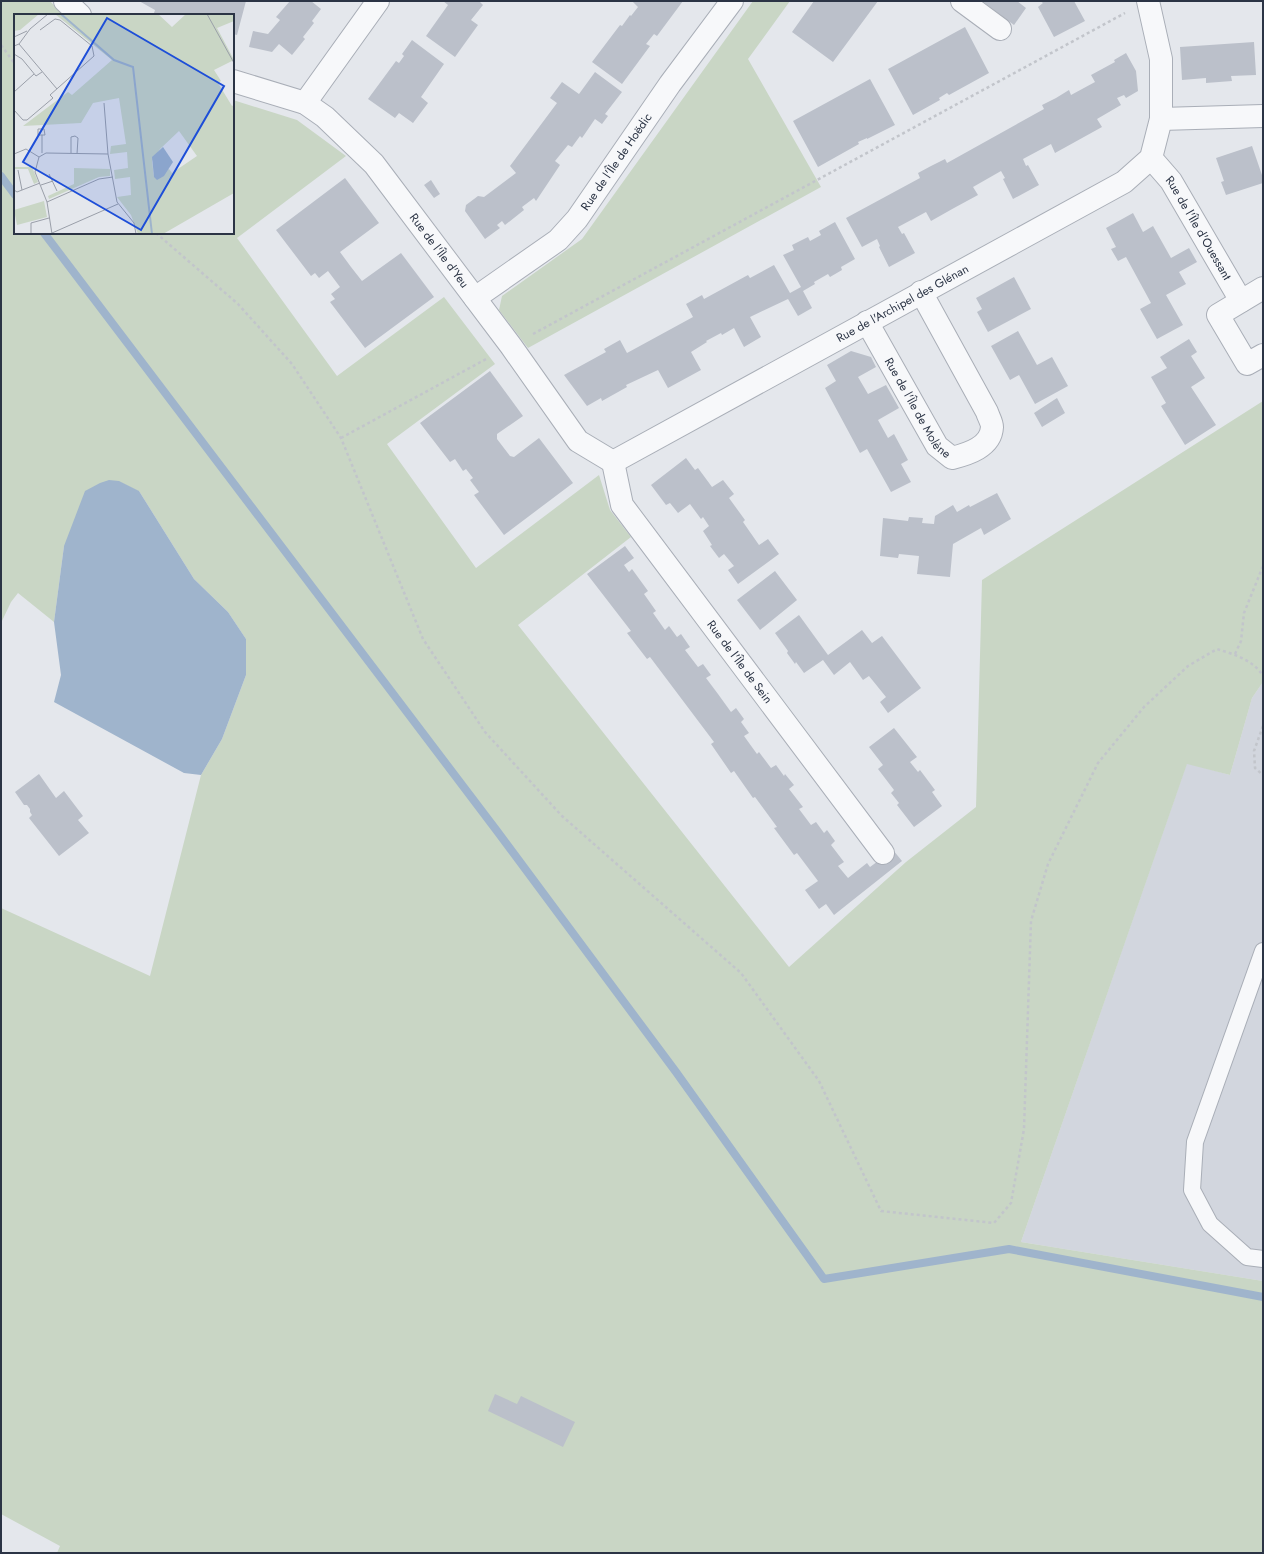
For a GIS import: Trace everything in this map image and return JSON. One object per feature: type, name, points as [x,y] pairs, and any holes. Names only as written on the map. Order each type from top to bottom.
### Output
[{"type":"street","points":[[65,1],[79,14]]},
{"type":"street","points":[[305,103],[378,1]]},
{"type":"street","name":"Rue de l'Île de Hoëdic","points":[[475,298],[558,240],[577,219],[670,84],[732,1]]},
{"type":"street","points":[[962,1],[1000,29]]},
{"type":"street","points":[[1148,1],[1161,59],[1161,119],[1151,158]]},
{"type":"street","name":"Rue de l'Île d'Yeu","points":[[234,81],[305,103],[325,117],[374,164],[475,298],[578,441],[613,462]]},
{"type":"street","points":[[1161,119],[1263,116]]},
{"type":"street","name":"Rue de l'Archipel des Glénan","points":[[613,462],[1124,182],[1151,158]]},
{"type":"street","name":"Rue de l'Île d'Ouessant","points":[[1151,158],[1171,181],[1240,301]]},
{"type":"street","points":[[1263,288],[1218,315],[1247,364],[1263,355]]},
{"type":"street","name":"Rue de l'Île de Molène","points":[[867,322],[937,446],[952,458],[973,452],[989,439],[992,426],[987,412],[921,292]]},
{"type":"street","name":"Rue de l'Île de Sein","points":[[613,462],[622,505],[883,853]]},
{"type":"lane","points":[[1263,951],[1195,1142],[1192,1190],[1210,1224],[1247,1257],[1263,1259]]},
{"type":"path","points":[[341,438],[1125,12]]},
{"type":"path","points":[[1,45],[14,63]]},
{"type":"path","points":[[157,234],[238,304],[292,364],[341,438],[423,638],[486,732],[562,816],[741,973],[818,1081],[881,1211],[994,1223],[1011,1203],[1024,1129],[1032,922],[1048,864],[1098,763],[1144,707],[1188,666],[1217,649],[1235,654],[1259,669],[1263,676]]},
{"type":"path","points":[[1235,654],[1240,641],[1244,613],[1263,566]]},
{"type":"path","points":[[1263,726],[1254,751],[1254,768],[1263,775]]},
{"type":"shaded area","points":[[1263,682],[1263,1281],[1021,1242],[1187,763],[1230,775],[1252,698]]},
{"type":"green space","points":[[1,1],[50,1],[62,14],[14,14],[14,234],[234,234],[234,100],[297,120],[346,156],[237,238],[337,376],[444,297],[495,364],[387,444],[476,568],[599,475],[610,510],[631,537],[518,625],[789,967],[906,862],[976,807],[982,580],[1263,401],[1263,682],[1252,698],[1230,775],[1187,764],[1021,1242],[1263,1281],[1263,1553],[57,1553],[60,1546],[1,1514],[1,908],[150,976],[201,775],[222,739],[246,675],[246,639],[228,612],[194,579],[139,491],[64,546],[54,622],[18,593],[11,602],[1,623]]},
{"type":"green space","points":[[753,1],[790,1],[748,59],[821,187],[528,348],[499,310],[502,296],[582,239]]},
{"type":"water","points":[[109,480],[119,481],[139,491],[194,579],[228,612],[246,639],[246,675],[222,739],[201,775],[184,773],[54,702],[61,675],[54,622],[64,546],[85,491]]},
{"type":"building","points":[[139,1],[246,1],[237,35],[234,34],[234,14],[156,14],[154,13],[155,10]]},
{"type":"building","points":[[290,1],[311,1],[321,9],[312,21],[314,23],[303,37],[305,39],[292,55],[279,44],[272,52],[249,47],[253,31],[268,34],[280,20],[276,17]]},
{"type":"building","points":[[443,1],[479,1],[483,5],[471,20],[478,25],[455,57],[426,36],[448,5]]},
{"type":"building","points":[[632,1],[683,1],[657,36],[654,34],[646,44],[650,46],[622,84],[592,62],[620,25],[622,26],[638,7]]},
{"type":"building","points":[[814,1],[878,1],[833,62],[792,32]]},
{"type":"building","points":[[982,1],[1017,1],[1026,8],[1014,25]]},
{"type":"building","points":[[1040,1],[1074,1],[1085,21],[1054,37],[1038,7],[1043,3]]},
{"type":"building","points":[[965,27],[989,73],[949,95],[947,93],[939,98],[940,100],[913,115],[888,69]]},
{"type":"building","points":[[412,40],[444,64],[421,97],[428,103],[413,123],[399,113],[395,118],[368,99],[396,61],[399,63],[404,56],[402,54]]},
{"type":"building","points":[[1254,42],[1256,75],[1231,76],[1232,81],[1206,83],[1206,78],[1182,80],[1180,47]]},
{"type":"building","points":[[1126,53],[1136,71],[1138,91],[1126,98],[1124,95],[1117,98],[1121,105],[1097,119],[1102,127],[1055,153],[1051,144],[1023,159],[1039,185],[1013,199],[1003,179],[1005,178],[1001,171],[973,187],[978,195],[931,221],[926,212],[898,227],[902,234],[904,233],[915,253],[889,267],[879,247],[880,246],[877,239],[862,247],[846,218],[920,178],[918,173],[945,159],[947,163],[1044,109],[1042,105],[1069,90],[1071,95],[1095,82],[1091,75],[1115,62],[1114,60]]},
{"type":"building","points":[[595,72],[622,92],[605,114],[608,116],[602,124],[595,119],[582,138],[580,136],[572,147],[568,145],[555,161],[560,165],[536,201],[534,198],[522,207],[524,210],[505,225],[502,221],[497,225],[500,228],[485,239],[465,211],[466,205],[478,196],[484,197],[516,173],[510,166],[557,103],[550,98],[562,82],[579,94]]},
{"type":"building","points":[[870,79],[895,125],[858,142],[859,144],[818,167],[793,121]]},
{"type":"building","points":[[1252,146],[1263,178],[1263,183],[1226,195],[1221,182],[1224,181],[1216,158]]},
{"type":"building","points":[[345,178],[379,223],[340,252],[351,267],[362,281],[401,253],[434,297],[365,348],[330,302],[335,299],[331,294],[340,287],[328,271],[319,278],[315,273],[311,276],[276,230]]},
{"type":"building","points":[[431,180],[440,194],[434,198],[424,185]]},
{"type":"building","points":[[1133,213],[1143,232],[1153,226],[1171,258],[1189,248],[1197,262],[1179,272],[1186,284],[1166,295],[1183,325],[1157,339],[1140,309],[1151,303],[1126,257],[1118,261],[1111,249],[1116,247],[1106,228]]},
{"type":"building","points":[[835,222],[855,259],[841,267],[842,270],[830,277],[828,274],[814,282],[815,284],[803,291],[812,308],[798,316],[788,299],[750,317],[761,337],[744,347],[734,328],[722,335],[721,333],[706,341],[707,342],[691,352],[701,370],[668,388],[658,370],[626,385],[627,387],[602,401],[601,398],[587,406],[564,375],[606,352],[604,349],[620,340],[627,353],[693,317],[686,304],[702,295],[704,299],[748,275],[750,278],[774,265],[790,293],[801,287],[783,255],[794,250],[792,245],[808,237],[810,241],[821,235],[819,231]]},
{"type":"building","points":[[1014,277],[1031,309],[988,332],[977,312],[982,309],[976,298]]},
{"type":"building","points":[[1018,331],[1037,365],[1052,357],[1068,386],[1035,404],[1019,375],[1010,380],[991,346]]},
{"type":"building","points":[[1189,339],[1197,352],[1191,356],[1205,378],[1191,387],[1216,425],[1185,445],[1161,406],[1166,403],[1151,377],[1167,368],[1160,357]]},
{"type":"building","points":[[851,351],[871,357],[876,367],[858,377],[868,394],[886,385],[899,408],[878,420],[888,438],[894,434],[908,460],[901,464],[911,482],[891,492],[867,449],[860,453],[825,388],[836,381],[827,365]]},
{"type":"building","points":[[490,371],[523,416],[497,434],[497,439],[510,456],[514,457],[539,438],[573,483],[504,535],[474,495],[479,492],[470,480],[473,478],[466,469],[463,471],[455,459],[450,462],[420,423]]},
{"type":"building","points":[[1057,398],[1065,413],[1042,427],[1034,413]]},
{"type":"building","points":[[686,458],[695,470],[698,468],[712,487],[723,480],[734,494],[729,498],[745,520],[743,522],[759,545],[768,539],[779,554],[738,584],[728,570],[734,566],[724,554],[719,558],[710,546],[712,545],[703,531],[709,526],[703,517],[701,519],[690,504],[678,513],[670,503],[666,505],[651,485]]},
{"type":"building","points":[[997,493],[1011,519],[984,535],[981,528],[953,544],[950,577],[917,574],[919,556],[899,554],[898,558],[880,556],[883,518],[908,521],[909,517],[923,518],[922,523],[934,524],[935,516],[953,505],[957,512]]},
{"type":"building","points":[[625,546],[634,558],[624,565],[629,572],[632,569],[648,591],[644,594],[656,611],[653,613],[665,630],[669,626],[677,637],[681,634],[690,647],[685,650],[698,667],[703,664],[711,675],[706,678],[731,712],[736,708],[744,719],[741,722],[749,733],[744,736],[757,754],[759,752],[771,768],[776,765],[784,776],[785,774],[794,785],[789,789],[803,807],[799,809],[811,825],[816,822],[824,833],[827,830],[835,841],[831,845],[844,862],[838,866],[848,878],[867,863],[870,867],[893,850],[902,861],[834,915],[826,904],[819,909],[805,890],[818,881],[797,853],[794,855],[774,828],[777,827],[755,797],[753,798],[734,771],[731,773],[711,744],[714,742],[650,657],[647,659],[627,633],[631,631],[587,574]]},
{"type":"building","points":[[775,571],[797,600],[760,630],[737,600]]},
{"type":"building","points":[[799,615],[828,655],[862,630],[872,643],[882,636],[921,688],[888,713],[880,702],[886,697],[869,676],[863,680],[850,662],[834,675],[823,660],[804,673],[787,653],[788,651],[775,633]]},
{"type":"building","points":[[894,728],[917,757],[910,762],[918,772],[920,770],[935,790],[932,792],[942,806],[914,827],[897,805],[899,803],[891,793],[894,790],[878,769],[883,765],[869,747]]},
{"type":"building","points":[[39,774],[56,798],[64,791],[83,816],[78,820],[89,833],[59,856],[29,818],[32,815],[30,809],[27,805],[24,805],[15,792]]},
{"type":"building","points":[[495,1394],[517,1404],[521,1396],[575,1422],[563,1447],[488,1411]]},
{"type":"waterway","points":[[1,176],[14,194]]},
{"type":"waterway","points":[[45,234],[497,831],[676,1072],[824,1279],[1009,1249],[1263,1297]]}]
